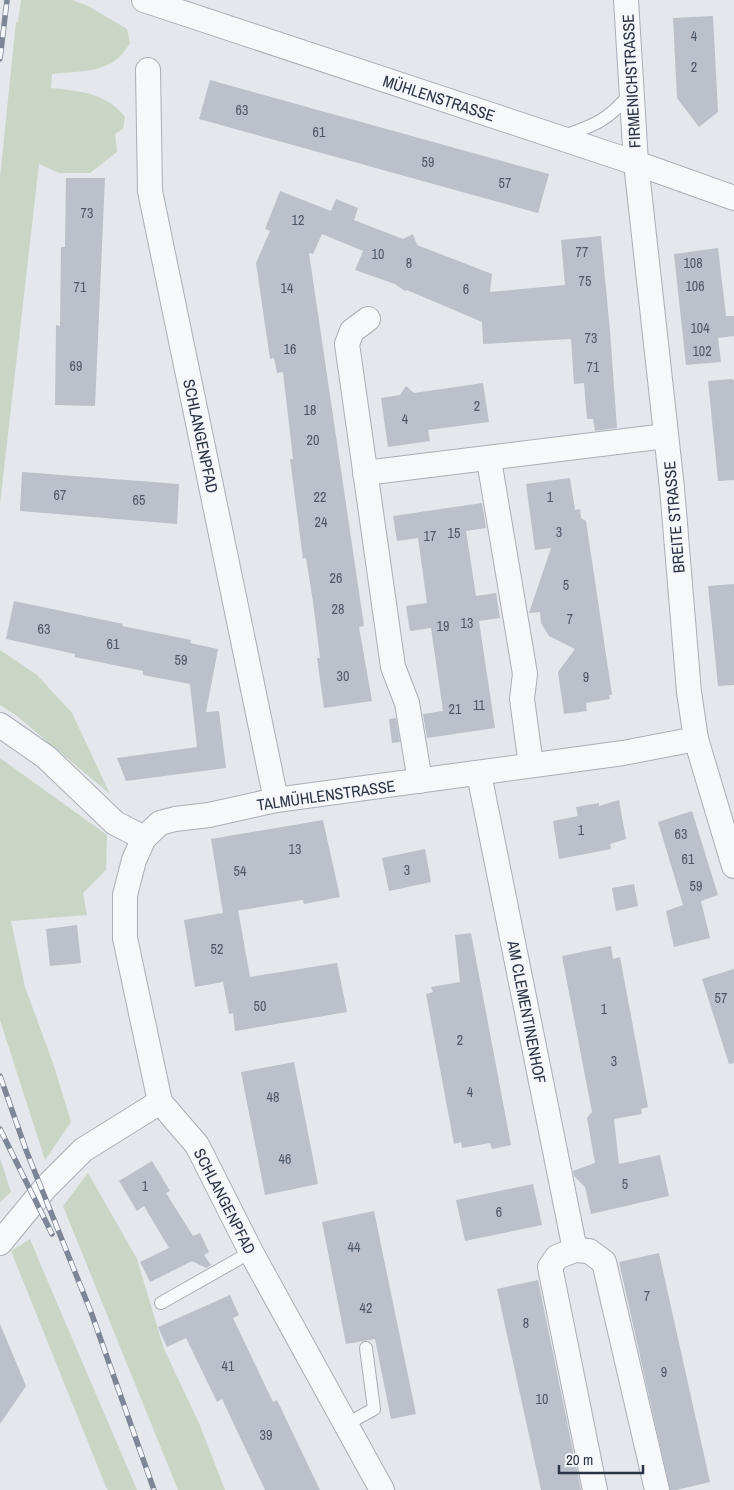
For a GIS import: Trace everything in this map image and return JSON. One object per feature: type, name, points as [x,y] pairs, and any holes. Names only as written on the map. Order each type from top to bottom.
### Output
[{"type":"street","name":"MÜHLENSTRASSE","points":[[144,0],[636,163],[734,198]]},
{"type":"street","name":"FIRMENICHSTRASSE","points":[[626,0],[636,163]]},
{"type":"street","name":"SCHLANGENPFAD","points":[[148,70],[150,191],[276,800]]},
{"type":"street","name":"BREITE STRASSE","points":[[636,163],[666,436],[689,692],[696,739],[734,866]]},
{"type":"street","points":[[368,319],[352,331],[347,344],[393,667],[407,703],[420,782]]},
{"type":"street","points":[[366,473],[489,460],[666,436]]},
{"type":"street","points":[[489,460],[525,674],[522,699],[531,765]]},
{"type":"street","points":[[0,725],[46,757],[115,823],[144,838]]},
{"type":"street","name":"TALMÜHLENSTRASSE","points":[[144,838],[160,823],[175,819],[209,815],[276,800],[479,774],[623,753],[696,739]]},
{"type":"street","name":"AM CLEMENTINENHOF","points":[[479,774],[575,1250]]},
{"type":"street","name":"SCHLANGENPFAD","points":[[144,838],[134,860],[125,895],[125,938],[160,1102],[197,1145],[251,1252],[382,1490]]},
{"type":"street","points":[[0,1243],[46,1187],[83,1150],[160,1102]]},
{"type":"street","points":[[595,1490],[550,1268],[557,1257],[575,1250],[589,1250],[604,1262],[657,1490]]},
{"type":"lane","points":[[560,138],[605,120],[618,109],[631,92]]},
{"type":"lane","points":[[161,1303],[251,1252]]},
{"type":"lane","points":[[345,1425],[374,1409],[366,1348]]},
{"type":"green space","points":[[21,0],[72,0],[88,6],[127,29],[130,43],[115,61],[106,66],[86,71],[52,74],[51,88],[82,92],[101,98],[118,109],[125,117],[123,129],[115,134],[117,152],[90,173],[59,173],[39,164],[0,504],[0,177],[16,22],[18,22]]},
{"type":"green space","points":[[0,650],[37,675],[72,713],[110,794],[17,716],[0,705]]},
{"type":"green space","points":[[0,758],[107,835],[106,870],[83,893],[87,915],[11,921],[25,987],[54,1066],[71,1122],[45,1160],[0,1020]]},
{"type":"green space","points":[[0,1158],[11,1192],[0,1202]]},
{"type":"green space","points":[[88,1173],[137,1259],[164,1349],[199,1423],[225,1490],[178,1490],[63,1206]]},
{"type":"green space","points":[[30,1239],[137,1490],[108,1490],[106,1487],[11,1251]]},
{"type":"building","points":[[713,16],[718,112],[699,127],[677,98],[673,18]]},
{"type":"building","points":[[210,80],[549,174],[538,213],[199,119]]},
{"type":"building","points":[[66,178],[105,178],[95,406],[55,405],[56,325],[60,326],[61,247],[65,247]]},
{"type":"building","points":[[280,191],[331,211],[336,199],[358,208],[354,220],[403,239],[413,234],[417,245],[492,274],[490,292],[565,285],[561,240],[601,236],[610,331],[617,428],[595,431],[593,419],[587,419],[584,383],[574,384],[571,339],[483,344],[482,322],[407,290],[405,291],[395,284],[355,270],[363,251],[322,234],[313,254],[309,253],[364,626],[359,627],[372,701],[324,708],[317,658],[320,658],[313,602],[306,558],[303,559],[290,459],[293,459],[283,372],[277,373],[274,358],[270,359],[256,263],[270,231],[265,229]]},
{"type":"building","points":[[718,248],[726,316],[734,316],[734,336],[718,338],[721,362],[686,365],[674,254]]},
{"type":"building","points":[[734,380],[734,480],[718,481],[708,381]]},
{"type":"building","points":[[483,383],[489,422],[428,430],[430,441],[388,447],[381,398],[400,395],[406,386],[414,393]]},
{"type":"building","points":[[22,472],[179,484],[177,524],[20,511]]},
{"type":"building","points":[[570,478],[575,510],[580,509],[581,518],[586,521],[612,695],[609,695],[610,699],[586,703],[587,711],[564,714],[558,672],[575,649],[549,636],[541,623],[540,612],[529,613],[551,548],[535,550],[526,484]]},
{"type":"building","points":[[482,503],[486,528],[466,531],[476,596],[496,593],[500,618],[479,621],[495,728],[427,738],[423,714],[443,711],[431,628],[410,631],[406,606],[427,603],[418,538],[397,541],[393,516]]},
{"type":"building","points":[[734,584],[734,685],[718,686],[708,586]]},
{"type":"building","points":[[14,601],[191,640],[190,643],[218,649],[206,712],[219,711],[226,768],[126,781],[117,758],[197,747],[190,684],[143,675],[143,671],[75,657],[75,654],[6,639]]},
{"type":"building","points":[[396,718],[400,742],[392,743],[389,719]]},
{"type":"building","points":[[619,800],[626,839],[610,844],[611,849],[559,859],[553,821],[578,816],[576,807],[599,803],[599,806]]},
{"type":"building","points":[[692,811],[718,895],[701,901],[710,938],[674,947],[666,911],[683,905],[658,822]]},
{"type":"building","points":[[323,820],[340,897],[304,904],[303,900],[223,913],[211,839]]},
{"type":"building","points":[[425,849],[431,882],[389,891],[382,858]]},
{"type":"building","points":[[634,884],[638,906],[616,911],[612,888]]},
{"type":"building","points":[[238,910],[250,977],[337,963],[347,1012],[235,1031],[233,1013],[229,1014],[223,982],[195,987],[184,920]]},
{"type":"building","points":[[77,925],[81,963],[50,966],[46,929]]},
{"type":"building","points":[[471,933],[511,1145],[492,1149],[490,1143],[462,1148],[461,1142],[454,1144],[426,994],[433,992],[431,987],[460,982],[455,935]]},
{"type":"building","points":[[611,946],[613,959],[620,957],[648,1107],[641,1109],[642,1114],[614,1119],[619,1164],[660,1155],[669,1196],[591,1214],[585,1187],[574,1176],[573,1171],[595,1163],[587,1118],[592,1112],[562,956]]},
{"type":"building","points":[[734,969],[734,1063],[729,1064],[702,979]]},
{"type":"building","points":[[294,1062],[318,1184],[265,1195],[241,1072]]},
{"type":"building","points":[[152,1161],[170,1191],[166,1193],[193,1236],[200,1233],[209,1252],[204,1255],[211,1265],[206,1268],[192,1261],[150,1282],[140,1262],[169,1248],[144,1206],[137,1211],[119,1181]]},
{"type":"building","points":[[533,1184],[542,1225],[465,1241],[456,1200]]},
{"type":"building","points":[[374,1211],[416,1414],[391,1419],[375,1339],[346,1344],[322,1222]]},
{"type":"building","points":[[659,1253],[710,1482],[676,1490],[670,1490],[619,1262]]},
{"type":"building","points":[[538,1280],[581,1490],[541,1490],[497,1289]]},
{"type":"building","points":[[230,1295],[239,1315],[233,1318],[273,1402],[277,1400],[320,1490],[265,1490],[222,1399],[217,1402],[186,1338],[167,1347],[158,1327]]},
{"type":"building","points":[[0,1324],[26,1386],[0,1424]]},
{"type":"railway","points":[[0,59],[7,0]]},
{"type":"railway","points":[[0,1076],[26,1150],[91,1312],[154,1490]]},
{"type":"railway","points":[[0,1129],[52,1234]]}]
